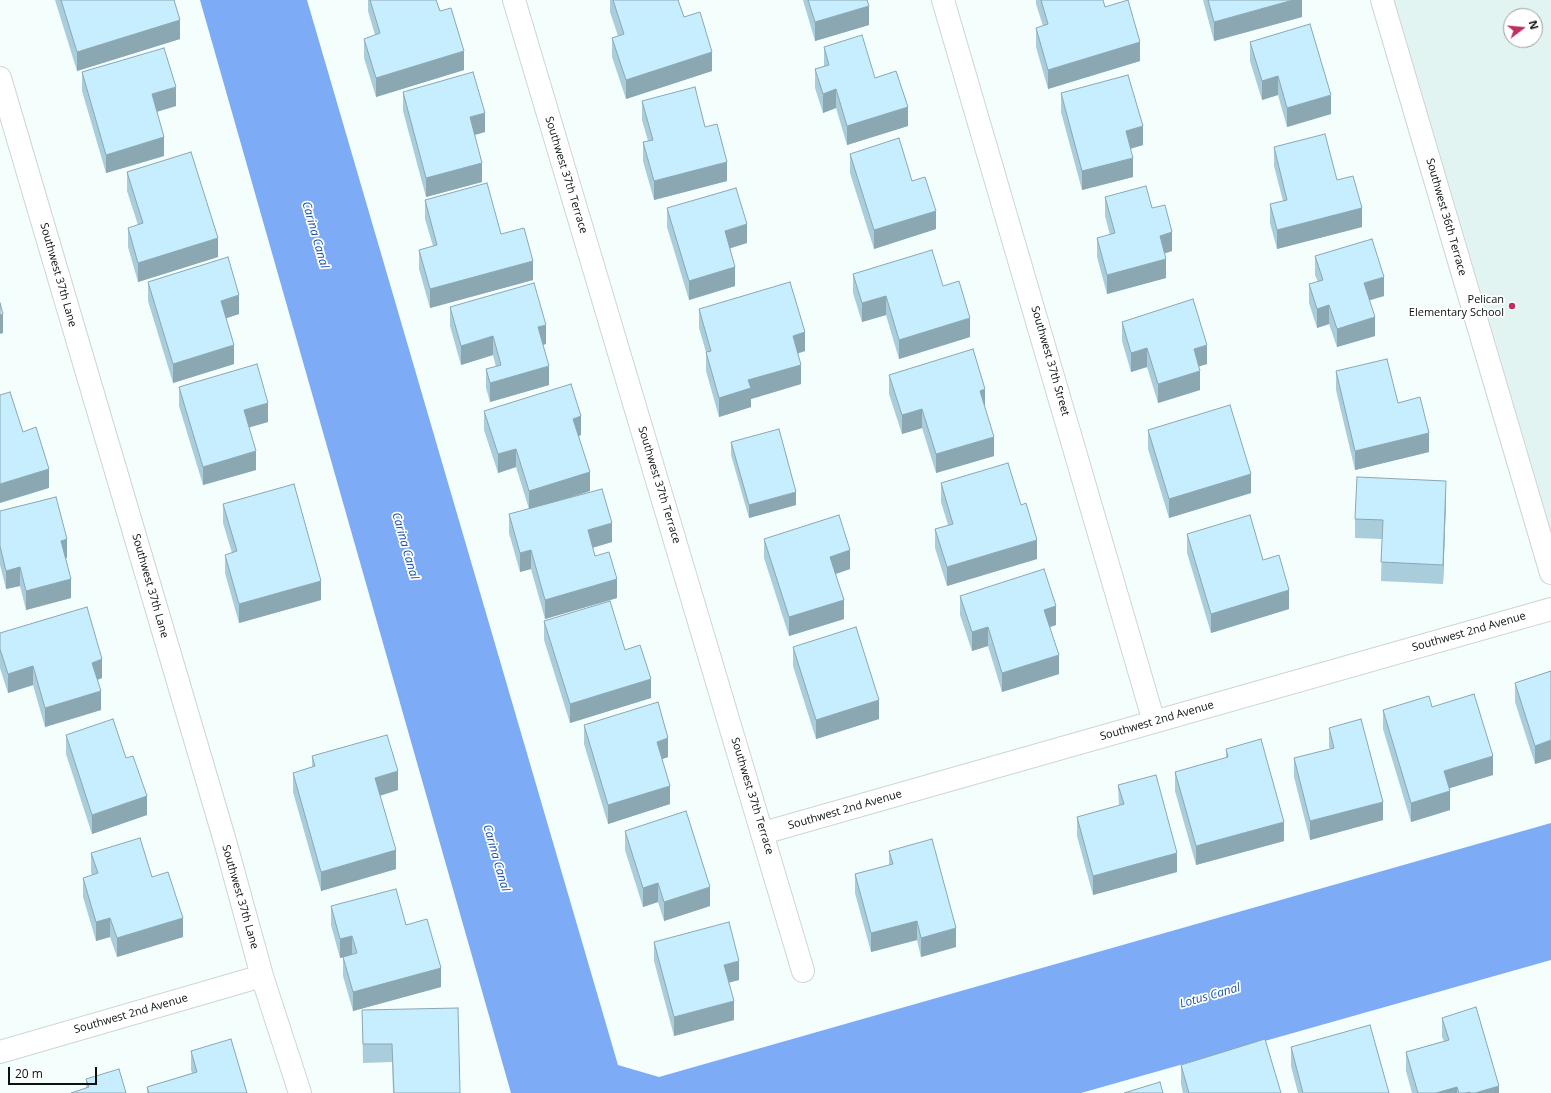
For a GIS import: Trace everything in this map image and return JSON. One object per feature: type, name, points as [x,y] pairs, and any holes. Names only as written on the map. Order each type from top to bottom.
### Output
[{"type":"street","name":"Southwest 37th Terrace","points":[[514,0],[803,971]]},
{"type":"street","name":"Southwest 37th Street","points":[[943,0],[1154,722]]},
{"type":"street","name":"Southwest 36th Terrace","points":[[1382,0],[1551,573]]},
{"type":"street","name":"Southwest 37th Lane","points":[[0,78],[222,833],[262,976],[300,1093]]},
{"type":"street","name":"Southwest 2nd Avenue","points":[[763,833],[1551,609]]},
{"type":"street","name":"Southwest 2nd Avenue","points":[[0,1052],[262,976]]},
{"type":"shaded area","name":"Pelican Elementary School","points":[[1382,0],[1551,0],[1551,573]]},
{"type":"water","points":[[200,0],[307,0],[618,1065],[659,1077],[1551,823],[1551,960],[1081,1093],[511,1093]]},
{"type":"building","points":[[61,0],[174,0],[180,20],[77,52]]},
{"type":"building","points":[[370,0],[436,0],[440,11],[451,8],[464,51],[376,78],[364,39],[380,33]]},
{"type":"building","points":[[613,0],[678,0],[684,17],[700,12],[712,52],[626,80],[612,38],[624,34]]},
{"type":"building","points":[[808,0],[867,0],[869,6],[815,22]]},
{"type":"building","points":[[1041,0],[1103,0],[1105,7],[1128,0],[1140,42],[1048,70],[1036,28],[1048,24]]},
{"type":"building","points":[[1208,0],[1293,0],[1214,22]]},
{"type":"building","points":[[1310,24],[1331,95],[1287,108],[1278,76],[1262,81],[1250,42]]},
{"type":"building","points":[[862,35],[875,78],[896,71],[908,107],[847,126],[836,89],[823,94],[815,69],[829,65],[824,47]]},
{"type":"building","points":[[164,48],[176,87],[152,94],[164,137],[106,155],[82,72]]},
{"type":"building","points":[[473,72],[485,113],[470,117],[482,163],[426,178],[403,92]]},
{"type":"building","points":[[1128,75],[1143,126],[1126,131],[1133,158],[1082,171],[1061,93]]},
{"type":"building","points":[[695,87],[705,127],[717,124],[727,162],[654,181],[643,142],[653,140],[642,101]]},
{"type":"building","points":[[1325,134],[1337,180],[1353,176],[1362,208],[1277,230],[1270,204],[1287,200],[1274,147]]},
{"type":"building","points":[[899,138],[912,181],[925,177],[936,211],[874,230],[850,154]]},
{"type":"building","points":[[191,152],[218,238],[138,263],[128,228],[143,223],[127,172]]},
{"type":"building","points":[[487,183],[501,234],[524,228],[533,261],[430,289],[419,250],[437,245],[425,200]]},
{"type":"building","points":[[1146,186],[1152,208],[1165,205],[1172,232],[1160,236],[1166,259],[1107,275],[1097,238],[1115,233],[1105,197]]},
{"type":"building","points":[[736,188],[747,224],[725,231],[735,267],[689,281],[667,208]]},
{"type":"building","points":[[1372,239],[1384,277],[1364,283],[1375,317],[1337,329],[1329,305],[1317,309],[1309,284],[1323,280],[1315,256]]},
{"type":"building","points":[[932,250],[943,286],[959,281],[970,318],[899,340],[886,296],[862,303],[853,274]]},
{"type":"building","points":[[228,257],[239,295],[221,301],[234,345],[173,364],[148,282]]},
{"type":"building","points":[[790,282],[805,332],[793,336],[801,365],[748,380],[751,388],[719,398],[706,352],[711,351],[699,309]]},
{"type":"building","points":[[534,283],[546,325],[538,327],[549,366],[490,383],[486,369],[501,365],[493,336],[461,346],[450,307]]},
{"type":"building","points":[[1193,299],[1207,345],[1194,349],[1200,371],[1158,384],[1147,348],[1131,353],[1122,322]]},
{"type":"building","points":[[0,303],[3,314],[0,315]]},
{"type":"building","points":[[973,349],[985,389],[980,391],[994,437],[936,454],[922,409],[902,415],[889,375]]},
{"type":"building","points":[[1387,359],[1398,403],[1420,397],[1429,433],[1355,451],[1336,371]]},
{"type":"building","points":[[257,364],[268,403],[244,410],[256,451],[203,467],[179,387]]},
{"type":"building","points":[[571,384],[581,416],[573,419],[590,472],[529,491],[516,449],[498,454],[484,411]]},
{"type":"building","points":[[10,392],[23,432],[36,427],[49,469],[0,484],[0,395]]},
{"type":"building","points":[[1230,405],[1251,474],[1169,499],[1148,430]]},
{"type":"building","points":[[779,429],[796,492],[749,505],[731,442]]},
{"type":"building","points":[[1008,463],[1021,505],[1026,503],[1037,540],[947,567],[935,529],[953,524],[941,483]]},
{"type":"building","points":[[1357,477],[1446,481],[1443,565],[1381,562],[1383,520],[1355,519]]},
{"type":"building","points":[[294,484],[321,581],[239,604],[225,555],[237,551],[223,504]]},
{"type":"building","points":[[602,489],[612,523],[588,530],[595,556],[609,552],[617,579],[545,600],[531,550],[520,553],[509,514]]},
{"type":"building","points":[[56,497],[67,539],[61,541],[71,579],[26,591],[20,567],[6,571],[0,546],[0,511]]},
{"type":"building","points":[[839,515],[850,550],[830,557],[844,600],[789,617],[764,539]]},
{"type":"building","points":[[1250,515],[1263,560],[1279,555],[1289,590],[1211,614],[1187,534]]},
{"type":"building","points":[[1044,569],[1056,606],[1044,610],[1059,655],[1002,673],[988,627],[972,632],[960,596]]},
{"type":"building","points":[[610,601],[625,650],[640,645],[651,679],[570,704],[544,621]]},
{"type":"building","points":[[87,607],[102,659],[92,663],[101,691],[45,708],[33,666],[8,674],[0,649],[0,633]]},
{"type":"building","points":[[856,627],[879,700],[816,720],[793,647]]},
{"type":"building","points":[[1551,671],[1551,740],[1535,746],[1515,683]]},
{"type":"building","points":[[1474,694],[1493,756],[1444,771],[1450,791],[1411,803],[1383,710],[1429,696],[1432,707]]},
{"type":"building","points":[[658,702],[668,738],[657,742],[670,786],[608,805],[584,725]]},
{"type":"building","points":[[113,719],[126,758],[133,756],[147,796],[92,815],[66,735]]},
{"type":"building","points":[[1361,719],[1383,802],[1310,821],[1294,758],[1334,748],[1329,728]]},
{"type":"building","points":[[387,735],[398,771],[375,778],[396,850],[321,872],[293,773],[315,766],[312,756]]},
{"type":"building","points":[[1261,739],[1284,822],[1196,846],[1175,772],[1228,757],[1226,749]]},
{"type":"building","points":[[1156,775],[1177,853],[1093,876],[1077,817],[1124,804],[1118,785]]},
{"type":"building","points":[[686,811],[710,887],[664,902],[658,883],[643,888],[625,831]]},
{"type":"building","points":[[140,838],[152,877],[168,872],[183,918],[117,938],[110,918],[96,922],[83,878],[98,873],[91,853]]},
{"type":"building","points":[[932,839],[956,928],[921,938],[917,921],[871,933],[855,874],[893,864],[889,851]]},
{"type":"building","points":[[396,889],[406,925],[427,919],[441,968],[353,992],[343,957],[357,953],[352,936],[340,939],[331,906]]},
{"type":"building","points":[[729,922],[739,961],[724,965],[734,1001],[674,1017],[654,942]]},
{"type":"building","points":[[1476,1007],[1499,1086],[1475,1093],[1459,1093],[1457,1087],[1436,1093],[1418,1093],[1406,1052],[1449,1040],[1442,1018]]},
{"type":"building","points":[[458,1008],[460,1093],[394,1093],[392,1044],[363,1044],[362,1010]]},
{"type":"building","points":[[1370,1025],[1389,1093],[1303,1093],[1291,1047]]},
{"type":"building","points":[[231,1039],[247,1093],[149,1093],[147,1087],[197,1072],[191,1051]]},
{"type":"building","points":[[1265,1039],[1281,1093],[1189,1093],[1181,1065]]},
{"type":"building","points":[[119,1069],[126,1093],[71,1093],[89,1087],[86,1079]]},
{"type":"building","points":[[1160,1082],[1163,1093],[1124,1093]]},
{"type":"place","name":"Pelican Elementary School","points":[[1512,306]]},
{"type":"water label","name":"Carina Canal","points":[[315,235]]},
{"type":"water label","name":"Carina Canal","points":[[405,546]]},
{"type":"water label","name":"Carina Canal","points":[[496,858]]},
{"type":"water label","name":"Lotus Canal","points":[[1210,996]]}]
